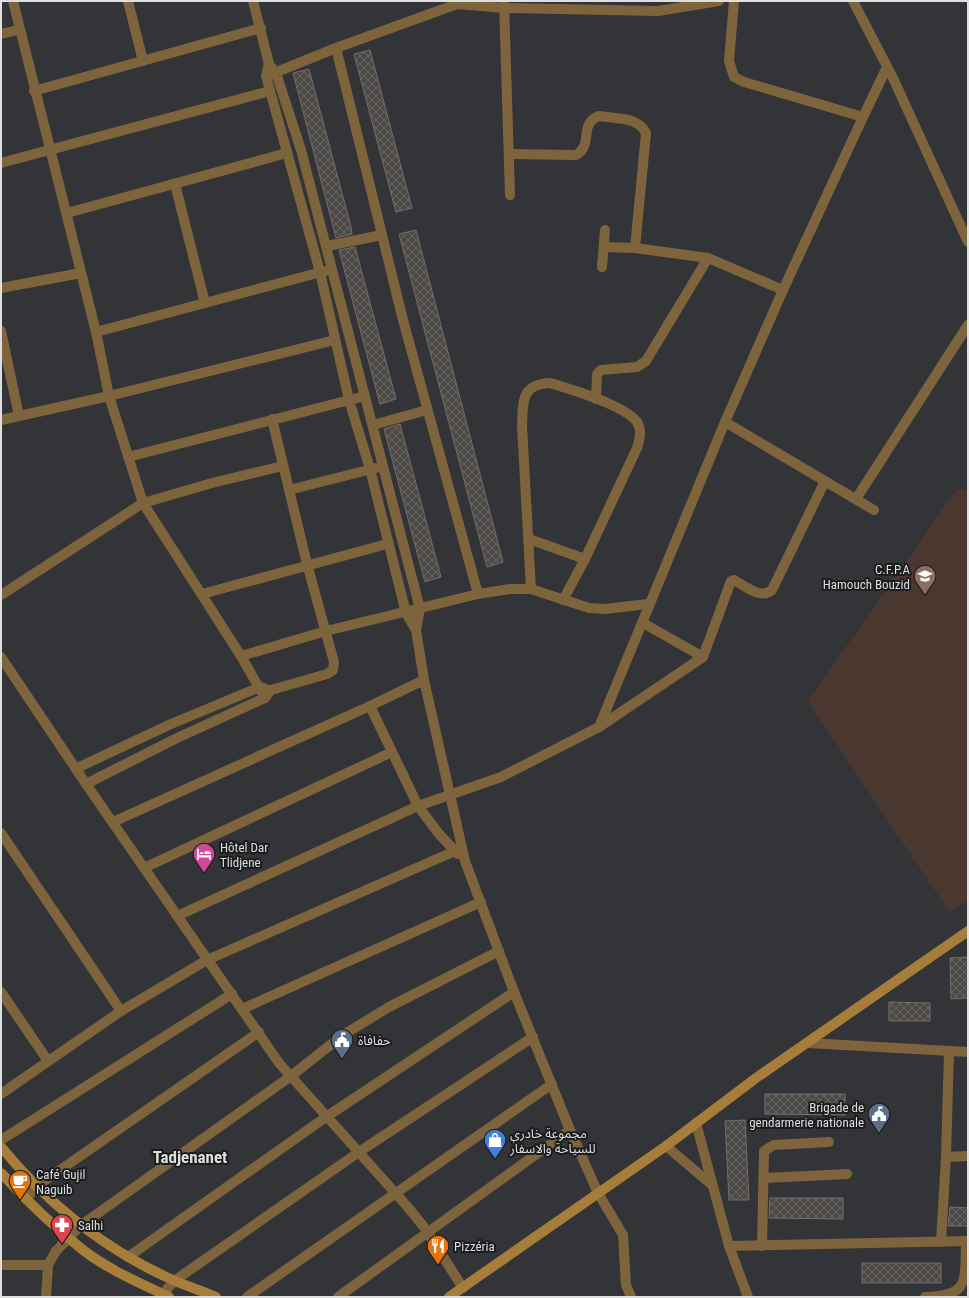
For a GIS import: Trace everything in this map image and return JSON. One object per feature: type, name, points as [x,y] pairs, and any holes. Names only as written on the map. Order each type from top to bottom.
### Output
[{"type":"main road","points":[[449,1297],[666,1146],[756,1078],[968,931]]},
{"type":"main road","points":[[1,1147],[37,1186],[80,1226],[128,1257],[174,1281],[216,1297]]},
{"type":"main road","points":[[1,1173],[26,1199],[84,1251],[124,1275],[166,1296]]},
{"type":"street","points":[[13,1],[18,30],[49,151],[67,213],[96,332],[109,396],[143,503],[260,687],[268,694]]},
{"type":"street","points":[[128,1],[143,61]]},
{"type":"street","points":[[254,1],[271,75],[302,150],[420,609],[416,630],[424,680],[449,796],[465,861],[514,992],[570,1130],[598,1193],[623,1235],[626,1285],[631,1297]]},
{"type":"street","points":[[271,75],[336,48],[457,4],[659,6],[719,1]]},
{"type":"street","points":[[734,1],[729,61],[734,77],[744,82],[863,117]]},
{"type":"street","points":[[853,1],[887,67],[968,242]]},
{"type":"street","points":[[504,5],[510,195]]},
{"type":"street","points":[[34,91],[261,28]]},
{"type":"street","points":[[1,34],[18,30]]},
{"type":"street","points":[[336,48],[427,410],[478,594]]},
{"type":"street","points":[[599,727],[643,623],[648,604],[725,422],[783,290],[887,67]]},
{"type":"street","points":[[271,75],[270,91],[320,272],[349,400],[370,469],[387,544],[406,613],[416,630]]},
{"type":"street","points":[[1,163],[270,91]]},
{"type":"street","points":[[509,154],[576,155],[585,146],[590,120],[599,116],[634,121],[640,124],[646,133],[635,248]]},
{"type":"street","points":[[67,213],[287,153]]},
{"type":"street","points":[[175,184],[205,303]]},
{"type":"street","points":[[602,267],[605,230]]},
{"type":"street","points":[[327,246],[382,235]]},
{"type":"street","points":[[604,247],[635,248],[708,258],[783,290]]},
{"type":"street","points":[[596,399],[597,374],[604,369],[634,368],[644,364],[708,258]]},
{"type":"street","points":[[96,332],[320,272],[333,270]]},
{"type":"street","points":[[1,288],[81,272]]},
{"type":"street","points":[[856,500],[968,325]]},
{"type":"street","points":[[1,332],[19,416]]},
{"type":"street","points":[[1,420],[109,396],[335,340]]},
{"type":"street","points":[[531,589],[522,426],[523,399],[526,392],[540,383],[550,383],[622,409],[632,416],[637,422],[640,439],[585,560],[564,600]]},
{"type":"street","points":[[128,457],[366,396]]},
{"type":"street","points":[[373,424],[427,410]]},
{"type":"street","points":[[86,784],[268,694],[330,673],[333,670],[334,662],[307,564],[272,420]]},
{"type":"street","points":[[725,422],[874,510]]},
{"type":"street","points":[[1,595],[143,503],[212,483],[283,466]]},
{"type":"street","points":[[289,490],[383,466]]},
{"type":"street","points":[[177,916],[418,806],[501,777],[599,727],[703,657],[730,581],[734,580],[760,594],[768,594],[772,590],[825,481]]},
{"type":"street","points":[[528,539],[585,560]]},
{"type":"street","points":[[202,594],[307,564],[387,544]]},
{"type":"street","points":[[241,656],[326,631],[406,613],[478,594],[510,589],[531,589],[578,606],[605,609],[648,604]]},
{"type":"street","points":[[643,623],[703,657]]},
{"type":"street","points":[[1,657],[77,768],[86,784],[279,1063],[396,1194],[427,1232],[462,1288]]},
{"type":"street","points":[[113,822],[370,706],[424,680]]},
{"type":"street","points":[[77,768],[171,724],[260,687]]},
{"type":"street","points":[[370,706],[418,806],[439,834],[465,861]]},
{"type":"street","points":[[144,868],[392,752]]},
{"type":"street","points":[[1,833],[121,1011]]},
{"type":"street","points":[[1,1094],[121,1011],[207,960],[455,850]]},
{"type":"street","points":[[242,1009],[481,902]]},
{"type":"street","points":[[46,1297],[48,1265],[56,1251],[80,1226],[291,1076],[343,1035],[389,1007],[499,951]]},
{"type":"street","points":[[1,992],[48,1062]]},
{"type":"street","points":[[128,1257],[326,1117],[514,992]]},
{"type":"street","points":[[1,1140],[232,994]]},
{"type":"street","points":[[26,1199],[37,1186],[259,1032]]},
{"type":"street","points":[[166,1296],[174,1281],[359,1152],[533,1037]]},
{"type":"street","points":[[808,1043],[968,1052]]},
{"type":"street","points":[[941,1242],[946,1157],[949,1052]]},
{"type":"street","points":[[247,1297],[552,1084]]},
{"type":"street","points":[[696,1123],[729,1246],[748,1297]]},
{"type":"street","points":[[338,1297],[570,1130]]},
{"type":"street","points":[[762,1246],[764,1151],[767,1147],[774,1145],[830,1142]]},
{"type":"street","points":[[666,1146],[712,1185]]},
{"type":"street","points":[[946,1157],[968,1156]]},
{"type":"street","points":[[764,1178],[848,1174]]},
{"type":"street","points":[[729,1246],[967,1241],[965,1284],[960,1291],[946,1296],[925,1297]]},
{"type":"street","points":[[1,1265],[48,1265]]},
{"type":"shaded area","name":"C.F.P.A Hamouch Bouzid","points":[[968,489],[968,900],[950,913],[808,701],[956,490]]},
{"type":"building","points":[[370,50],[412,208],[396,212],[354,54]]},
{"type":"building","points":[[309,69],[351,227],[352,234],[336,238],[293,73]]},
{"type":"building","points":[[416,230],[503,562],[487,567],[399,234]]},
{"type":"building","points":[[355,247],[396,399],[380,404],[339,250]]},
{"type":"building","points":[[400,424],[441,577],[425,582],[384,429]]},
{"type":"building","points":[[968,957],[968,998],[951,999],[950,958]]},
{"type":"building","points":[[889,1002],[930,1003],[930,1021],[889,1021]]},
{"type":"building","points":[[765,1094],[845,1094],[845,1115],[765,1114]]},
{"type":"building","points":[[745,1120],[749,1200],[729,1200],[725,1121]]},
{"type":"building","points":[[770,1198],[843,1198],[843,1219],[769,1218]]},
{"type":"building","points":[[950,1207],[968,1208],[968,1226],[948,1226]]},
{"type":"building","points":[[862,1263],[941,1263],[941,1283],[862,1283]]},
{"type":"place","name":"C.F.P.A Hamouch Bouzid","points":[[925,596]]},
{"type":"place","name":"Hôtel Dar Tlidjene","points":[[204,874]]},
{"type":"place","name":"حفافاة","points":[[342,1060]]},
{"type":"place","name":"Brigade de gendarmerie nationale","points":[[879,1134]]},
{"type":"place","name":"مجموعة خادري للسياحة والاسفار","points":[[495,1160]]},
{"type":"place","name":"Café Gujil Naguib","points":[[20,1200]]},
{"type":"place","name":"Salhi","points":[[62,1244]]},
{"type":"place","name":"Pizzéria","points":[[438,1266]]},
{"type":"district","name":"Tadjenanet","points":[[190,1157]]}]
